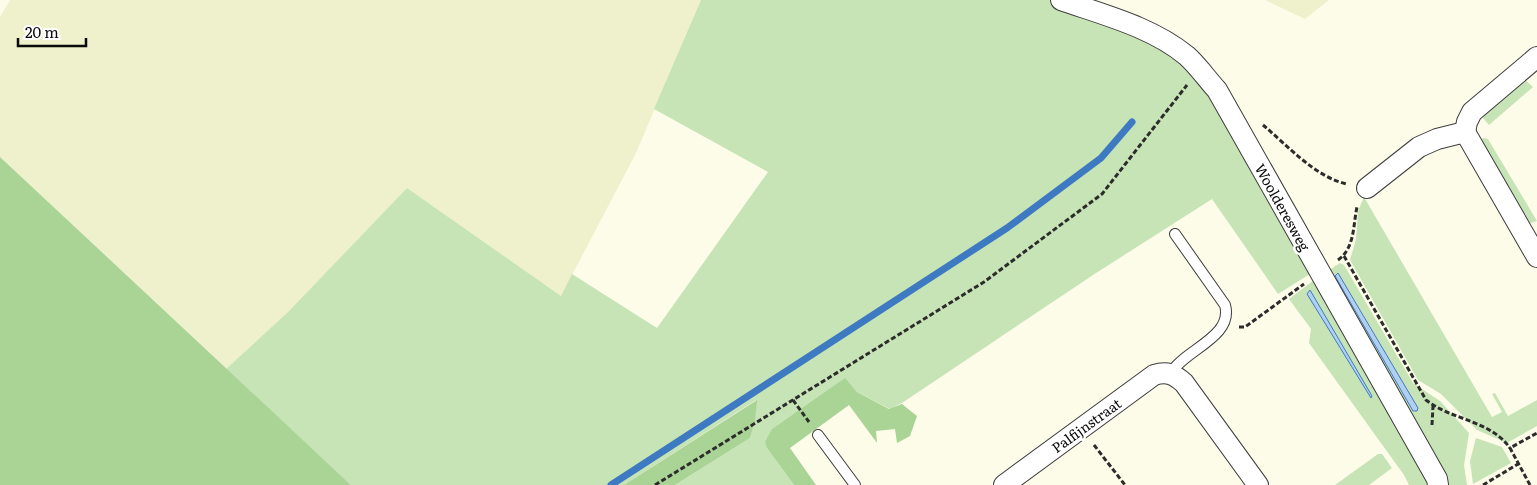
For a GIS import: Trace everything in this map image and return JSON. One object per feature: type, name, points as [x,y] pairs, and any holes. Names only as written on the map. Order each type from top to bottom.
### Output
[{"type":"street","name":"Woolderesweg","points":[[1062,0],[1151,32],[1188,57],[1217,90],[1437,479],[1438,485]]},
{"type":"street","points":[[1537,57],[1472,112],[1465,132],[1537,257]]},
{"type":"street","points":[[1367,188],[1419,147],[1437,139],[1465,132]]},
{"type":"street","name":"Palfijnstraat","points":[[1004,485],[1154,375],[1163,372],[1171,373]]},
{"type":"street","points":[[1171,373],[1184,383],[1258,485]]},
{"type":"lane","points":[[1175,234],[1225,305],[1228,314],[1221,330]]},
{"type":"lane","name":"Palfijnstraat","points":[[1171,373],[1176,365],[1221,330]]},
{"type":"lane","points":[[818,435],[855,485]]},
{"type":"path","points":[[655,485],[984,282],[1102,194],[1182,90],[1200,71]]},
{"type":"path","points":[[1221,330],[1245,327],[1344,256],[1351,244],[1358,203],[1367,188],[1336,182],[1321,173],[1250,117],[1242,116],[1234,119]]},
{"type":"path","points":[[1344,256],[1426,400],[1454,415],[1485,427],[1510,448],[1530,485]]},
{"type":"path","points":[[793,400],[818,435]]},
{"type":"path","points":[[1081,429],[1125,485]]},
{"type":"path","points":[[1510,448],[1537,433]]},
{"type":"path","points":[[1483,485],[1518,464]]},
{"type":"green space","points":[[10,0],[701,0],[636,153],[561,296],[407,188],[288,312],[226,369],[0,157],[0,17]]},
{"type":"green space","points":[[701,0],[1049,0],[1153,39],[1206,84],[1310,274],[1278,294],[1212,199],[1093,275],[902,403],[890,409],[857,392],[845,379],[772,429],[767,448],[794,485],[675,485],[750,438],[755,422],[756,400],[624,485],[351,485],[226,369],[288,312],[407,188],[561,296],[572,274],[657,328],[768,172],[654,109]]},
{"type":"green space","points":[[1265,0],[1329,0],[1305,19]]},
{"type":"green space","points":[[1524,79],[1533,87],[1489,125],[1482,117]]},
{"type":"green space","points":[[1483,138],[1488,139],[1537,221],[1528,224],[1479,140]]},
{"type":"green space","points":[[0,157],[351,485],[0,485]]},
{"type":"green space","points":[[1364,197],[1492,417],[1502,412],[1492,394],[1495,393],[1508,416],[1537,400],[1537,426],[1507,443],[1477,430],[1441,394],[1418,380],[1350,260],[1356,239],[1358,211]]},
{"type":"green space","points":[[1340,263],[1344,265],[1413,383],[1440,401],[1469,433],[1464,465],[1467,485],[1446,485],[1328,271]],"holes":[[[1338,273],[1380,343],[1415,412],[1335,276]]]},
{"type":"green space","points":[[1314,280],[1431,485],[1409,485],[1404,475],[1309,343],[1311,329],[1289,299]]},
{"type":"green space","points":[[845,378],[857,392],[889,409],[902,404],[917,416],[910,436],[897,443],[895,429],[876,431],[877,443],[849,405],[790,448],[816,485],[794,485],[767,448],[765,442],[772,429]]},
{"type":"green space","points":[[757,400],[755,422],[750,438],[675,485],[624,485]]},
{"type":"green space","points":[[1476,438],[1502,447],[1511,463],[1473,484],[1470,461]]},
{"type":"green space","points":[[1378,454],[1382,454],[1392,468],[1369,485],[1335,485]]},
{"type":"water","points":[[1338,273],[1418,408],[1417,411],[1413,411],[1335,276]]},
{"type":"water","points":[[1310,290],[1372,396],[1371,398],[1307,294]]},
{"type":"waterway","points":[[611,485],[1007,228],[1101,158],[1132,122]]}]
